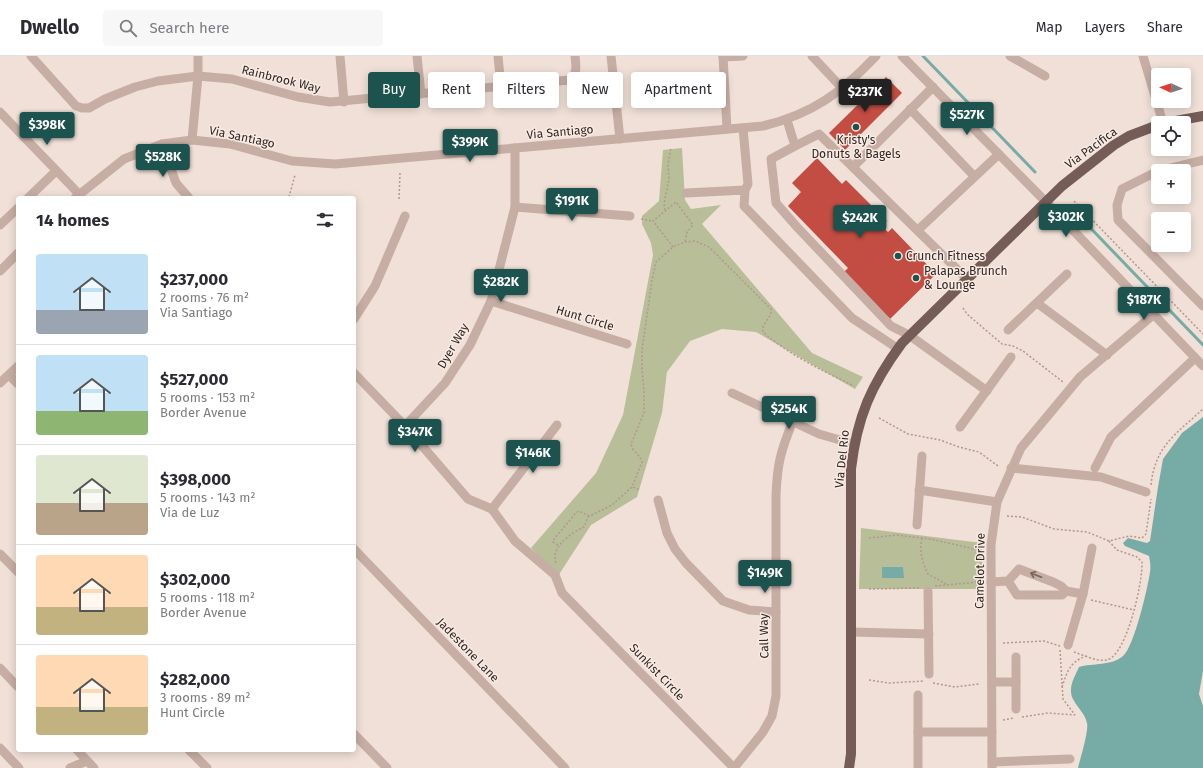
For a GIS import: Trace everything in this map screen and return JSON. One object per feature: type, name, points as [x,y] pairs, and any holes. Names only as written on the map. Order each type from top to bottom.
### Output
[{"type":"main road","points":[[1191,118],[1203,116]]},
{"type":"main road","name":"Via Pacifica","points":[[1046,202],[1062,186],[1114,145],[1129,136],[1151,128]]},
{"type":"main road","name":"Via Del Rio","points":[[849,768],[851,754],[851,469],[854,444],[861,418],[870,393],[878,377],[897,348],[1046,202]]},
{"type":"street","points":[[192,140],[198,76],[198,56]]},
{"type":"street","points":[[340,56],[344,102]]},
{"type":"street","points":[[417,56],[421,94]]},
{"type":"street","points":[[498,56],[500,72]]},
{"type":"street","name":"Rainbrook Way","points":[[559,81],[569,80],[574,76],[577,70],[575,56]]},
{"type":"street","points":[[611,56],[620,139]]},
{"type":"street","points":[[728,129],[723,57],[743,56]]},
{"type":"street","points":[[812,56],[842,88]]},
{"type":"street","name":"Via Santiago","points":[[77,196],[124,159],[162,144],[192,140],[230,144],[292,161],[335,164],[763,126],[787,120],[816,106],[855,78],[876,56]]},
{"type":"street","points":[[902,56],[1046,202],[1203,366]]},
{"type":"street","points":[[1010,56],[1045,76]]},
{"type":"street","points":[[1144,56],[1162,116]]},
{"type":"street","name":"Rainbrook Way","points":[[35,57],[76,106],[82,108],[89,108],[105,99],[136,87],[158,81],[198,76],[232,79],[317,101],[344,102],[493,88]]},
{"type":"street","points":[[853,167],[933,87]]},
{"type":"street","points":[[910,109],[974,176]]},
{"type":"street","points":[[0,112],[56,171],[77,196]]},
{"type":"street","points":[[787,120],[796,146]]},
{"type":"street","points":[[743,128],[748,184],[744,190],[744,206],[852,318],[897,348]]},
{"type":"street","points":[[967,279],[819,134],[771,159],[776,203],[824,257],[891,326],[909,336],[987,391]]},
{"type":"street","points":[[162,144],[176,183],[187,196]]},
{"type":"street","name":"Dyer Way","points":[[405,426],[445,383],[470,345],[490,301],[515,207],[515,148]]},
{"type":"street","points":[[918,230],[999,154]]},
{"type":"street","points":[[1187,164],[1203,160]]},
{"type":"street","points":[[30,196],[56,171]]},
{"type":"street","points":[[1151,174],[1122,188],[1117,205],[1118,220],[1203,306]]},
{"type":"street","points":[[686,193],[744,190]]},
{"type":"street","points":[[515,207],[630,216]]},
{"type":"street","points":[[0,225],[16,210]]},
{"type":"street","points":[[356,316],[374,286],[405,216]]},
{"type":"street","points":[[0,271],[16,255]]},
{"type":"street","points":[[1008,330],[1066,274]]},
{"type":"street","name":"Hunt Circle","points":[[490,301],[627,344]]},
{"type":"street","points":[[1036,303],[1107,355]]},
{"type":"street","name":"Camelot Drive","points":[[992,765],[991,545],[997,502],[1021,448],[1080,377],[1153,315]]},
{"type":"street","points":[[960,427],[1011,357]]},
{"type":"street","points":[[1095,468],[1111,437],[1195,358]]},
{"type":"street","points":[[0,383],[16,368]]},
{"type":"street","points":[[9,375],[16,382]]},
{"type":"street","points":[[356,375],[405,426],[468,499],[492,509],[557,425]]},
{"type":"street","points":[[732,393],[819,434],[854,444]]},
{"type":"street","name":"Call Way","points":[[734,768],[763,732],[772,716],[776,696],[777,470],[784,442],[793,421]]},
{"type":"street","points":[[917,525],[922,456]]},
{"type":"street","points":[[1012,468],[1102,477],[1149,490]]},
{"type":"street","points":[[919,490],[997,502]]},
{"type":"street","points":[[658,500],[667,532],[675,549],[686,563],[723,601],[749,610],[776,612]]},
{"type":"street","name":"Sunkist Circle","points":[[492,509],[515,541],[555,575],[562,593],[734,768]]},
{"type":"street","points":[[1065,648],[1083,596],[1092,548]]},
{"type":"street","name":"Jadestone Lane","points":[[356,551],[565,768]]},
{"type":"street","points":[[0,554],[16,570]]},
{"type":"street","points":[[991,582],[1008,582],[1019,569],[1053,582],[1061,586],[1066,591],[1083,596]]},
{"type":"street","points":[[1008,582],[1017,595],[1062,595],[1066,591]]},
{"type":"street","points":[[928,591],[929,679]]},
{"type":"street","points":[[851,632],[929,634]]},
{"type":"street","points":[[1016,657],[1016,709]]},
{"type":"street","points":[[0,668],[16,685]]},
{"type":"street","points":[[992,682],[1016,682]]},
{"type":"street","points":[[918,695],[918,768]]},
{"type":"street","points":[[918,732],[992,732]]},
{"type":"street","points":[[356,736],[387,768]]},
{"type":"street","points":[[0,748],[20,768]]},
{"type":"street","points":[[79,752],[94,768]]},
{"type":"street","points":[[191,752],[207,768]]},
{"type":"street","points":[[992,765],[1070,759]]},
{"type":"street","points":[[70,768],[87,761]]},
{"type":"path","points":[[665,210],[664,204],[669,179],[668,165],[671,148]]},
{"type":"path","points":[[399,199],[400,173]]},
{"type":"path","points":[[290,196],[295,175]]},
{"type":"path","points":[[1074,201],[1203,334]]},
{"type":"path","points":[[653,221],[676,202],[692,223],[686,235],[685,242]]},
{"type":"path","points":[[641,219],[653,221],[672,247]]},
{"type":"path","points":[[557,565],[555,562],[554,553],[559,546],[570,535],[584,527],[589,516],[612,505],[632,487],[642,462],[640,457],[633,449],[631,441],[644,413],[642,361],[652,280],[656,262],[672,247],[685,242],[698,242],[709,247],[771,308],[771,313],[762,330],[771,339],[814,366],[854,386]]},
{"type":"path","points":[[962,308],[1002,344],[1005,346],[1013,346],[1023,351],[1063,382]]},
{"type":"path","points":[[1109,541],[1129,536],[1138,539],[1145,537],[1149,490],[1154,467],[1161,451],[1170,439],[1203,409]]},
{"type":"path","points":[[879,418],[908,434],[940,440],[979,452],[998,466]]},
{"type":"path","points":[[632,487],[640,490]]},
{"type":"path","points":[[559,546],[553,542],[554,539],[576,513],[579,511],[589,516]]},
{"type":"path","points":[[1003,644],[1044,641],[1087,656],[1104,660],[1111,658],[1115,655],[1125,636],[1134,610],[1140,589],[1142,562],[1137,557],[1117,550],[1109,541],[1087,532],[1054,529],[1022,517],[1007,516]]},
{"type":"path","points":[[869,538],[892,534],[922,538],[979,550]]},
{"type":"path","points":[[922,538],[920,547],[921,555],[928,574],[947,584]]},
{"type":"path","points":[[1083,596],[1134,610]]},
{"type":"path","points":[[1003,720],[1048,713],[1075,715],[1064,702],[1061,688],[1065,648]]},
{"type":"path","points":[[1061,688],[1070,666],[1077,660],[1087,656]]},
{"type":"path","points":[[869,680],[889,683],[929,679],[955,687],[979,684]]},
{"type":"green space","points":[[682,148],[685,200],[691,209],[721,205],[702,224],[812,353],[863,377],[855,389],[756,332],[722,329],[690,341],[667,372],[662,413],[637,497],[591,525],[558,576],[531,548],[596,473],[623,415],[653,255],[651,243],[642,224],[642,216],[659,201],[663,150]]},
{"type":"green space","points":[[861,528],[982,543],[983,589],[859,589]]},
{"type":"water","points":[[1203,417],[1203,671],[1199,694],[1203,706],[1203,768],[1078,768],[1086,738],[1087,723],[1084,714],[1075,703],[1071,694],[1073,681],[1079,667],[1107,663],[1118,659],[1123,656],[1132,641],[1149,580],[1150,566],[1149,556],[1125,546],[1123,543],[1128,538],[1147,543],[1150,541],[1163,459],[1182,433]]},
{"type":"water","points":[[882,567],[903,567],[904,578],[882,578]]},
{"type":"building","points":[[886,77],[902,93],[845,150],[829,133]]},
{"type":"building","points":[[817,158],[842,184],[846,180],[887,221],[882,226],[888,232],[892,228],[936,274],[890,319],[844,272],[848,268],[788,206],[801,192],[792,183]]},
{"type":"waterway","points":[[923,56],[1035,172]]},
{"type":"waterway","points":[[1077,214],[1203,345]]},
{"type":"place","name":"Kristy's Donuts & Bagels","points":[[856,127]]},
{"type":"place","name":"Crunch Fitness","points":[[898,256]]},
{"type":"place","name":"Palapas Brunch & Lounge","points":[[916,278]]}]
